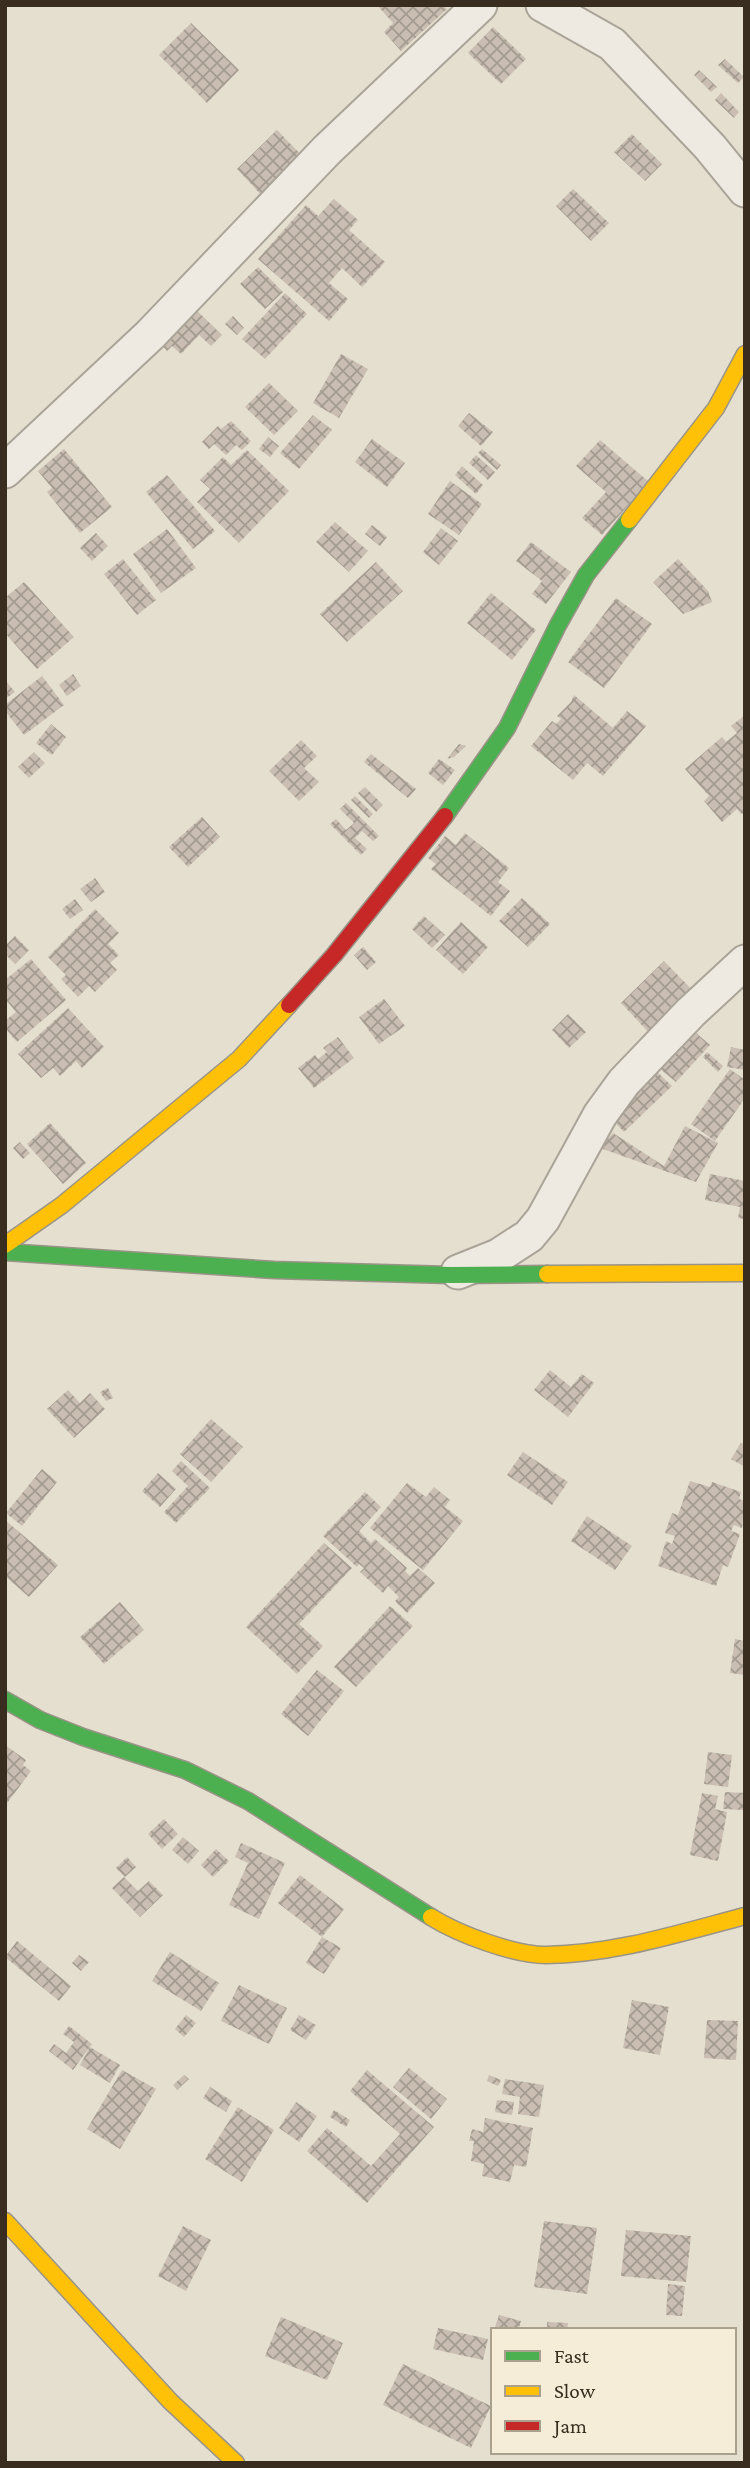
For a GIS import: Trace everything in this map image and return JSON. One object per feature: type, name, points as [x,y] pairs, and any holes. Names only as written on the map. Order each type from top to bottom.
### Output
[{"type":"street","points":[[5,471],[150,335],[327,150],[480,5]]},
{"type":"street","points":[[543,5],[612,44],[744,186]]},
{"type":"street","points":[[5,1245],[62,1205],[239,1059],[334,955],[393,884],[465,790],[507,728],[586,575],[716,408],[745,354]]},
{"type":"street","points":[[450,1275],[498,1256],[529,1236],[557,1197],[600,1115],[624,1082],[691,1012],[745,962]]},
{"type":"street","points":[[5,1252],[274,1270],[450,1275],[745,1273]]},
{"type":"street","points":[[5,1700],[40,1720],[185,1770],[248,1801],[435,1920],[485,1943],[544,1955],[582,1952],[627,1947],[745,1916]]},
{"type":"street","points":[[5,2221],[170,2401],[236,2463]]},
{"type":"building","points":[[377,5],[443,5],[447,9],[401,51],[384,32],[393,23]]},
{"type":"building","points":[[191,23],[239,70],[207,103],[159,55]]},
{"type":"building","points":[[493,27],[526,59],[501,84],[468,53]]},
{"type":"building","points":[[725,59],[744,77],[738,83],[718,65]]},
{"type":"building","points":[[699,70],[717,87],[711,92],[694,75]]},
{"type":"building","points":[[721,93],[739,112],[734,118],[715,100]]},
{"type":"building","points":[[277,130],[306,160],[265,199],[237,169]]},
{"type":"building","points":[[632,134],[662,164],[645,181],[614,152]]},
{"type":"building","points":[[573,189],[609,223],[591,241],[556,206]]},
{"type":"building","points":[[334,199],[358,220],[349,230],[385,262],[362,287],[342,268],[329,283],[348,299],[329,321],[258,259],[306,205],[318,216]]},
{"type":"building","points":[[258,267],[283,292],[265,309],[240,284]]},
{"type":"building","points":[[285,293],[307,314],[265,359],[242,339]]},
{"type":"building","points":[[192,306],[222,335],[211,346],[199,335],[181,354],[172,346],[167,351],[158,341]]},
{"type":"building","points":[[233,316],[244,328],[237,335],[225,324]]},
{"type":"building","points":[[341,354],[368,369],[339,418],[313,403]]},
{"type":"building","points":[[269,383],[298,411],[274,435],[245,407]]},
{"type":"building","points":[[469,413],[493,432],[481,446],[458,426]]},
{"type":"building","points":[[313,415],[332,430],[299,469],[280,453]]},
{"type":"building","points":[[231,421],[251,441],[242,450],[236,445],[226,455],[214,444],[209,449],[202,442],[218,426],[221,429]]},
{"type":"building","points":[[268,437],[279,446],[270,457],[259,449]]},
{"type":"building","points":[[372,439],[405,463],[387,487],[355,462]]},
{"type":"building","points":[[600,440],[649,482],[602,535],[582,518],[606,492],[576,466]]},
{"type":"building","points":[[64,449],[112,507],[80,533],[47,492],[52,488],[38,471]]},
{"type":"building","points":[[482,449],[501,465],[497,470],[478,453]]},
{"type":"building","points":[[247,450],[289,491],[239,543],[197,502],[210,489],[200,480],[223,457],[231,465]]},
{"type":"building","points":[[476,455],[495,472],[488,480],[469,463]]},
{"type":"building","points":[[462,466],[483,485],[476,494],[455,475]]},
{"type":"building","points":[[167,475],[215,531],[193,549],[146,492]]},
{"type":"building","points":[[450,481],[482,504],[459,535],[428,514]]},
{"type":"building","points":[[335,522],[368,551],[349,572],[316,542]]},
{"type":"building","points":[[372,525],[387,537],[380,546],[365,534]]},
{"type":"building","points":[[441,528],[458,541],[439,565],[423,552]]},
{"type":"building","points":[[167,529],[196,568],[161,593],[133,554]]},
{"type":"building","points":[[96,533],[108,546],[92,561],[80,548]]},
{"type":"building","points":[[531,542],[571,572],[546,604],[532,594],[542,581],[516,561]]},
{"type":"building","points":[[123,559],[156,600],[137,615],[104,574]]},
{"type":"building","points":[[678,559],[708,591],[712,602],[683,614],[653,582]]},
{"type":"building","points":[[376,562],[403,591],[347,642],[320,614]]},
{"type":"building","points":[[24,582],[74,637],[37,669],[5,633],[5,598]]},
{"type":"building","points":[[491,593],[536,630],[512,660],[467,623]]},
{"type":"building","points":[[616,598],[652,624],[604,688],[568,662]]},
{"type":"building","points":[[73,674],[81,686],[67,696],[59,685]]},
{"type":"building","points":[[42,676],[64,705],[24,735],[5,711],[5,705]]},
{"type":"building","points":[[5,680],[15,692],[5,699]]},
{"type":"building","points":[[574,695],[613,728],[627,711],[646,726],[603,776],[587,763],[573,780],[531,746],[552,721],[556,724],[561,719],[557,716]]},
{"type":"building","points":[[745,715],[745,812],[742,814],[737,809],[722,822],[704,801],[709,796],[685,769],[722,737],[726,742],[737,733],[731,726]]},
{"type":"building","points":[[51,724],[66,737],[52,755],[36,743]]},
{"type":"building","points":[[301,740],[317,756],[304,768],[319,782],[299,801],[269,771]]},
{"type":"building","points":[[459,744],[466,746],[454,757],[447,759]]},
{"type":"building","points":[[34,752],[45,763],[29,778],[18,767]]},
{"type":"building","points":[[371,754],[416,789],[408,798],[364,762]]},
{"type":"building","points":[[439,759],[455,770],[443,785],[428,773]]},
{"type":"building","points":[[365,787],[383,805],[376,812],[358,793]]},
{"type":"building","points":[[355,796],[373,814],[369,818],[351,800]]},
{"type":"building","points":[[346,803],[379,836],[373,841],[362,831],[355,838],[367,849],[361,855],[330,824],[336,819],[346,830],[354,823],[340,809]]},
{"type":"building","points":[[202,817],[220,837],[188,867],[169,847]]},
{"type":"building","points":[[465,833],[509,868],[498,882],[510,891],[491,916],[431,869],[436,864],[428,858],[445,836],[456,845]]},
{"type":"building","points":[[95,878],[105,892],[91,902],[80,889]]},
{"type":"building","points":[[522,898],[550,924],[528,947],[499,921]]},
{"type":"building","points":[[75,899],[83,910],[70,919],[62,909]]},
{"type":"building","points":[[95,909],[119,933],[108,944],[119,955],[110,963],[117,970],[95,992],[89,986],[78,997],[61,979],[66,975],[48,957]]},
{"type":"building","points":[[424,916],[445,935],[432,948],[412,929]]},
{"type":"building","points":[[461,922],[488,947],[463,974],[436,950]]},
{"type":"building","points":[[15,936],[29,950],[15,964],[5,954],[5,946]]},
{"type":"building","points":[[363,947],[376,962],[367,970],[354,955]]},
{"type":"building","points":[[31,959],[66,1000],[17,1042],[5,1028],[5,1021],[16,1012],[5,999],[5,980]]},
{"type":"building","points":[[664,961],[698,996],[654,1038],[621,1003]]},
{"type":"building","points":[[384,999],[405,1026],[379,1044],[359,1017]]},
{"type":"building","points":[[68,1008],[104,1047],[82,1068],[76,1061],[60,1076],[53,1068],[41,1078],[18,1054]]},
{"type":"building","points":[[568,1014],[586,1032],[569,1048],[552,1030]]},
{"type":"building","points":[[688,1026],[710,1045],[676,1082],[654,1064]]},
{"type":"building","points":[[338,1037],[354,1058],[314,1088],[298,1068],[315,1055],[318,1059],[327,1052],[323,1048]]},
{"type":"building","points":[[731,1047],[745,1050],[745,1070],[727,1067]]},
{"type":"building","points":[[707,1052],[723,1066],[718,1072],[703,1057]]},
{"type":"building","points":[[654,1069],[672,1086],[624,1132],[607,1114]]},
{"type":"building","points":[[730,1069],[745,1080],[745,1098],[715,1141],[691,1124]]},
{"type":"building","points":[[50,1123],[86,1163],[63,1184],[27,1144]]},
{"type":"building","points":[[685,1126],[718,1143],[696,1182],[600,1148],[613,1133],[664,1166]]},
{"type":"building","points":[[20,1142],[30,1153],[23,1159],[13,1148]]},
{"type":"building","points":[[710,1174],[745,1181],[745,1219],[738,1218],[740,1207],[705,1200]]},
{"type":"building","points":[[550,1370],[571,1387],[582,1374],[594,1383],[568,1417],[534,1390]]},
{"type":"building","points":[[108,1388],[113,1398],[106,1401],[100,1392]]},
{"type":"building","points":[[68,1390],[80,1403],[90,1393],[105,1409],[74,1438],[47,1409]]},
{"type":"building","points":[[211,1419],[243,1447],[211,1482],[180,1454]]},
{"type":"building","points":[[741,1443],[745,1445],[745,1467],[731,1459]]},
{"type":"building","points":[[523,1452],[568,1482],[552,1505],[507,1475]]},
{"type":"building","points":[[181,1461],[210,1488],[176,1523],[164,1512],[188,1486],[172,1471]]},
{"type":"building","points":[[42,1469],[57,1482],[22,1526],[6,1513]]},
{"type":"building","points":[[158,1473],[176,1489],[160,1507],[142,1491]]},
{"type":"building","points":[[690,1481],[710,1487],[712,1482],[741,1492],[739,1499],[745,1501],[742,1528],[734,1525],[731,1531],[740,1534],[728,1567],[723,1565],[716,1586],[658,1566],[666,1541],[672,1544],[675,1536],[665,1533],[672,1513],[678,1515]]},
{"type":"building","points":[[407,1483],[426,1497],[434,1487],[450,1500],[445,1507],[463,1521],[423,1570],[370,1528]]},
{"type":"building","points":[[365,1492],[381,1507],[359,1531],[371,1543],[375,1539],[407,1568],[405,1571],[410,1576],[418,1568],[435,1583],[407,1613],[395,1601],[399,1597],[388,1586],[383,1593],[360,1572],[364,1568],[359,1564],[357,1567],[323,1536]]},
{"type":"building","points":[[587,1516],[632,1546],[615,1570],[571,1541]]},
{"type":"building","points":[[5,1520],[58,1565],[29,1597],[5,1576]]},
{"type":"building","points":[[324,1543],[352,1568],[299,1624],[323,1646],[297,1674],[246,1627]]},
{"type":"building","points":[[120,1602],[144,1630],[104,1664],[80,1637]]},
{"type":"building","points":[[390,1606],[413,1626],[356,1687],[334,1667]]},
{"type":"building","points":[[735,1639],[745,1641],[745,1675],[730,1673]]},
{"type":"building","points":[[317,1670],[344,1691],[308,1736],[281,1714]]},
{"type":"building","points":[[5,1745],[26,1760],[23,1765],[31,1771],[5,1806]]},
{"type":"building","points":[[708,1752],[732,1755],[728,1787],[704,1784]]},
{"type":"building","points":[[725,1792],[745,1793],[745,1810],[723,1809]]},
{"type":"building","points":[[702,1793],[718,1796],[715,1809],[727,1812],[718,1861],[690,1855]]},
{"type":"building","points":[[164,1819],[178,1834],[162,1849],[148,1834]]},
{"type":"building","points":[[183,1837],[199,1851],[188,1864],[172,1850]]},
{"type":"building","points":[[241,1843],[285,1863],[259,1919],[229,1905],[248,1863],[235,1857]]},
{"type":"building","points":[[216,1849],[229,1861],[213,1877],[201,1865]]},
{"type":"building","points":[[127,1857],[136,1867],[125,1877],[116,1868]]},
{"type":"building","points":[[300,1875],[344,1909],[322,1937],[278,1903]]},
{"type":"building","points":[[124,1877],[138,1891],[149,1881],[163,1895],[140,1917],[112,1888]]},
{"type":"building","points":[[322,1937],[341,1948],[324,1974],[306,1963]]},
{"type":"building","points":[[17,1941],[71,1986],[59,2001],[5,1957]]},
{"type":"building","points":[[170,1952],[219,1983],[201,2011],[152,1981]]},
{"type":"building","points":[[79,1955],[89,1962],[81,1971],[72,1963]]},
{"type":"building","points":[[239,1985],[287,2008],[269,2044],[221,2021]]},
{"type":"building","points":[[632,2000],[669,2007],[660,2055],[623,2048]]},
{"type":"building","points":[[186,2015],[196,2023],[184,2037],[175,2029]]},
{"type":"building","points":[[299,2015],[316,2025],[306,2040],[290,2030]]},
{"type":"building","points":[[707,2020],[738,2021],[736,2060],[704,2058]]},
{"type":"building","points":[[69,2026],[92,2044],[73,2070],[49,2051],[54,2044],[66,2053],[74,2042],[63,2034]]},
{"type":"building","points":[[90,2047],[120,2065],[110,2083],[80,2065]]},
{"type":"building","points":[[409,2068],[447,2099],[431,2119],[393,2087]]},
{"type":"building","points":[[122,2070],[156,2089],[120,2149],[87,2129]]},
{"type":"building","points":[[367,2070],[434,2127],[367,2203],[307,2151],[327,2128],[371,2166],[400,2134],[350,2091]]},
{"type":"building","points":[[184,2075],[189,2079],[177,2090],[173,2085]]},
{"type":"building","points":[[489,2075],[501,2080],[498,2086],[487,2081]]},
{"type":"building","points":[[505,2079],[544,2085],[539,2117],[518,2114],[520,2097],[502,2094]]},
{"type":"building","points":[[210,2087],[232,2101],[226,2112],[203,2098]]},
{"type":"building","points":[[497,2100],[514,2102],[512,2115],[495,2112]]},
{"type":"building","points":[[296,2102],[317,2116],[299,2142],[279,2128]]},
{"type":"building","points":[[238,2107],[274,2130],[242,2182],[205,2159]]},
{"type":"building","points":[[334,2110],[350,2120],[346,2127],[330,2117]]},
{"type":"building","points":[[485,2118],[533,2128],[526,2167],[514,2165],[510,2182],[482,2176],[484,2164],[471,2161],[474,2141],[469,2141],[472,2129],[483,2132]]},
{"type":"building","points":[[544,2221],[597,2228],[587,2294],[534,2287]]},
{"type":"building","points":[[183,2226],[211,2240],[186,2291],[158,2276]]},
{"type":"building","points":[[626,2230],[691,2236],[686,2282],[621,2276]]},
{"type":"building","points":[[668,2284],[685,2286],[682,2316],[666,2315]]},
{"type":"building","points":[[499,2315],[521,2321],[519,2328],[495,2328]]},
{"type":"building","points":[[281,2317],[343,2343],[327,2380],[265,2356]]},
{"type":"building","points":[[547,2322],[568,2323],[567,2328],[547,2328]]},
{"type":"building","points":[[438,2328],[488,2339],[483,2360],[433,2349]]},
{"type":"building","points":[[403,2364],[491,2406],[471,2448],[383,2405]]},
{"type":"traffic: fast","points":[[445,816],[507,728],[586,575],[629,520]]},
{"type":"traffic: fast","points":[[5,1252],[274,1270],[450,1275],[547,1274]]},
{"type":"traffic: fast","points":[[5,1700],[40,1720],[185,1770],[248,1801],[431,1917]]},
{"type":"traffic: slow","points":[[629,520],[716,408],[745,354]]},
{"type":"traffic: slow","points":[[5,1245],[62,1205],[239,1059],[289,1005]]},
{"type":"traffic: slow","points":[[547,1274],[745,1273]]},
{"type":"traffic: slow","points":[[431,1917],[487,1942],[518,1951],[546,1955],[622,1947],[745,1916]]},
{"type":"traffic: slow","points":[[5,2221],[170,2401],[236,2463]]},
{"type":"traffic: jam","points":[[289,1005],[334,955],[445,816]]}]
